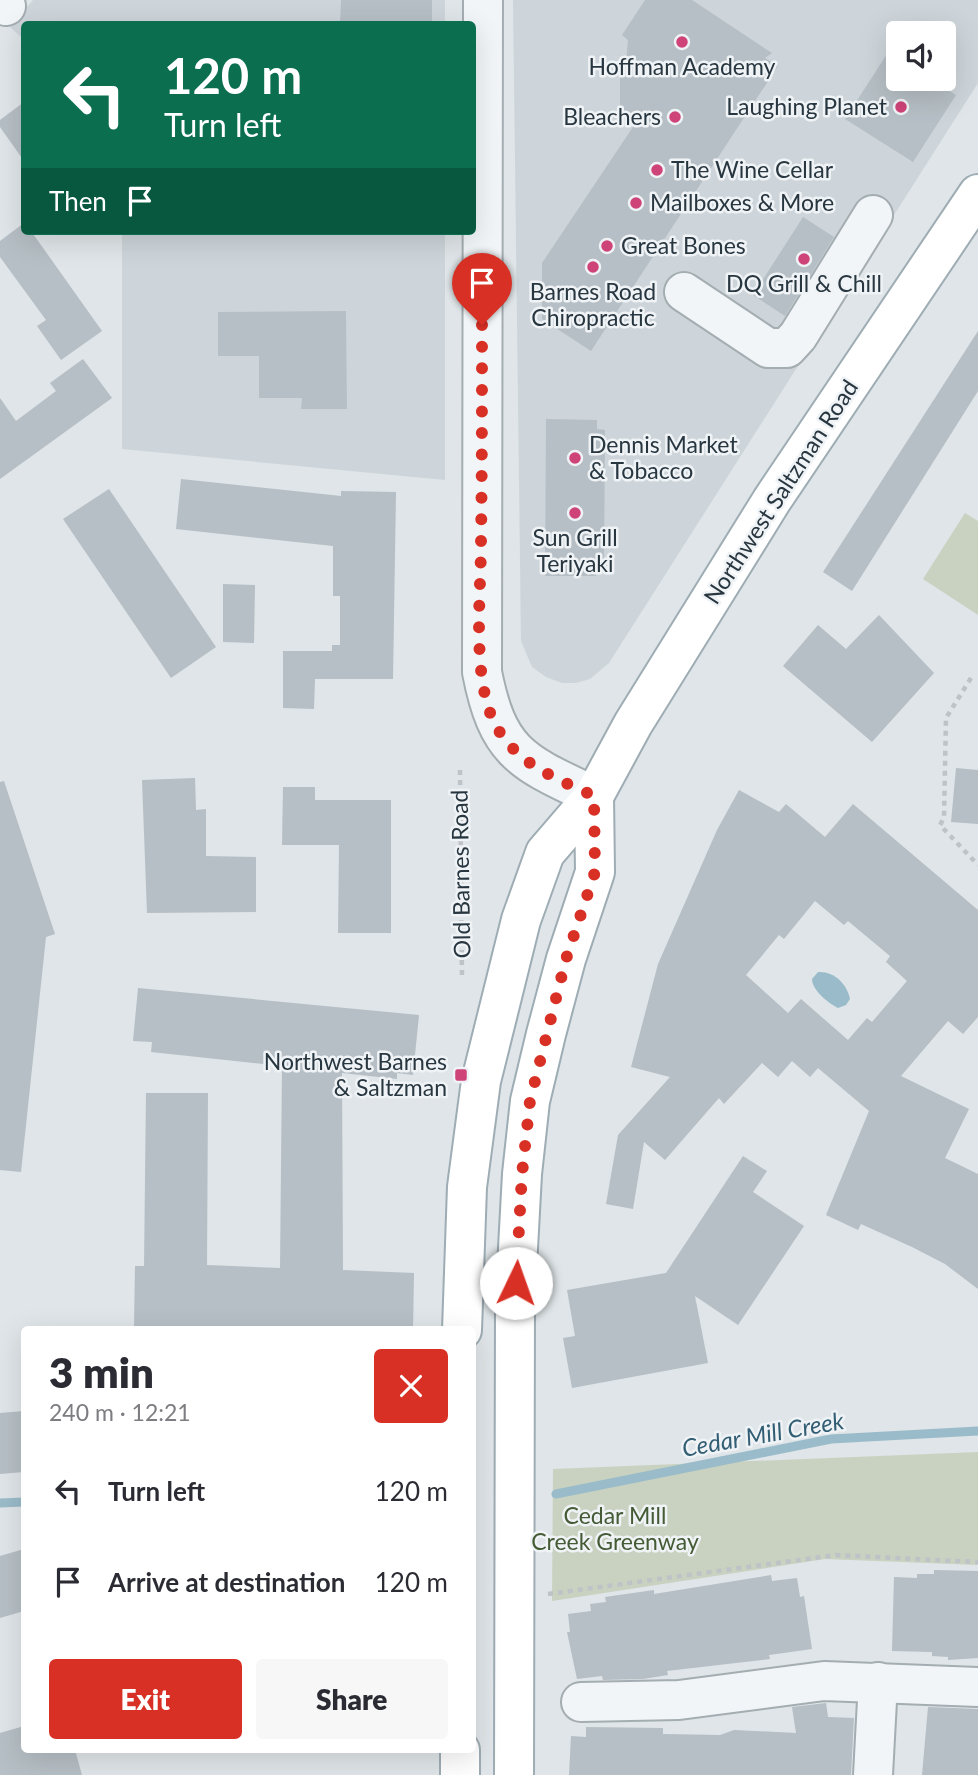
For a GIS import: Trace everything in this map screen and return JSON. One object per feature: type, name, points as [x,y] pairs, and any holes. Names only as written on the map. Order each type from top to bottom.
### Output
[{"type":"main road","name":"Northwest Saltzman Road","points":[[462,1326],[467,1187],[481,1081],[521,920],[545,853],[594,796],[633,724],[772,500],[978,194]]},
{"type":"main road","points":[[514,1775],[515,1304],[522,1174],[530,1101],[545,1034],[595,872],[594,796]]},
{"type":"main road","points":[[460,1753],[460,1775]]},
{"type":"street","points":[[483,0],[482,672],[495,725],[506,741],[543,772],[594,796]]},
{"type":"street","points":[[684,292],[768,348],[787,348],[798,337],[873,215]]},
{"type":"street","points":[[581,1702],[679,1700],[824,1681],[978,1687]]},
{"type":"street","points":[[873,1775],[878,1682]]},
{"type":"path","points":[[971,678],[946,718],[944,818],[940,825],[978,865]]},
{"type":"path","name":"Old Barnes Road","points":[[460,770],[462,978]]},
{"type":"path","points":[[515,1598],[836,1555],[978,1562]]},
{"type":"shaded area","points":[[33,0],[445,0],[445,21],[21,21],[21,37],[10,27]]},
{"type":"shaded area","points":[[513,0],[978,0],[978,83],[609,663],[590,679],[576,683],[562,683],[546,677],[532,667],[521,641]]},
{"type":"shaded area","points":[[122,235],[445,235],[445,480],[122,449]]},
{"type":"green space","points":[[965,513],[978,521],[978,615],[923,579]]},
{"type":"green space","name":"Cedar Mill Creek Greenway","points":[[978,1452],[978,1565],[825,1559],[552,1601],[553,1469]]},
{"type":"water","points":[[818,972],[834,976],[843,984],[850,999],[846,1005],[838,1008],[818,992],[812,979]]},
{"type":"building","points":[[341,0],[432,0],[432,21],[340,21]]},
{"type":"building","points":[[645,0],[692,0],[772,53],[765,58],[778,66],[591,351],[542,319],[542,263],[641,115],[620,115],[620,72],[625,72],[628,40],[622,35]]},
{"type":"building","name":"Laughing Planet","points":[[886,56],[886,91],[950,91],[956,95],[913,162],[845,119]]},
{"type":"building","points":[[21,104],[21,157],[0,127],[0,120]]},
{"type":"building","name":"DQ Grill & Chill","points":[[803,217],[834,237],[785,316],[753,295]]},
{"type":"building","points":[[21,225],[21,235],[34,235],[102,331],[61,360],[37,326],[46,320],[0,257],[0,241]]},
{"type":"building","points":[[346,311],[347,409],[301,409],[302,398],[259,398],[259,356],[218,356],[218,312]]},
{"type":"building","points":[[978,331],[978,391],[852,591],[823,572]]},
{"type":"building","points":[[83,359],[112,398],[0,479],[0,398],[16,421],[56,391],[50,383]]},
{"type":"building","points":[[546,419],[597,420],[597,429],[605,430],[604,565],[596,565],[596,576],[545,576]]},
{"type":"building","points":[[181,479],[341,496],[341,491],[396,492],[393,679],[315,679],[314,709],[283,708],[283,651],[332,651],[332,645],[340,645],[340,596],[333,596],[333,546],[176,529]]},
{"type":"building","points":[[109,489],[216,647],[171,678],[63,519]]},
{"type":"building","points":[[223,584],[255,585],[254,643],[223,642]]},
{"type":"building","points":[[879,615],[934,673],[872,742],[783,666],[818,625],[846,649]]},
{"type":"building","points":[[956,768],[978,770],[978,824],[951,822]]},
{"type":"building","points":[[195,778],[196,810],[206,809],[206,856],[256,857],[256,912],[147,913],[142,780]]},
{"type":"building","points":[[4,781],[55,934],[46,937],[21,1172],[0,1170],[0,782]]},
{"type":"building","points":[[283,787],[315,787],[315,800],[391,800],[391,933],[338,933],[339,845],[282,845]]},
{"type":"building","points":[[739,790],[779,812],[786,804],[825,837],[853,804],[978,910],[978,1017],[963,1034],[948,1021],[901,1076],[969,1109],[945,1158],[978,1174],[978,1289],[945,1264],[912,1247],[861,1224],[858,1230],[826,1215],[869,1111],[818,1068],[810,1077],[792,1061],[778,1077],[762,1063],[724,1104],[719,1098],[665,1160],[644,1142],[633,1209],[606,1204],[618,1135],[670,1077],[631,1067],[658,964],[717,830]],"holes":[[[815,901],[844,925],[848,921],[890,956],[886,962],[907,981],[872,1022],[867,1018],[848,1040],[801,999],[788,1013],[746,975],[779,935],[784,939]]]},
{"type":"building","points":[[138,988],[419,1015],[413,1075],[397,1073],[397,1079],[342,1073],[343,1270],[414,1273],[413,1326],[134,1326],[135,1266],[144,1266],[146,1093],[208,1093],[207,1265],[280,1268],[282,1066],[151,1052],[152,1042],[133,1041]]},
{"type":"building","points":[[743,1156],[767,1171],[753,1192],[804,1226],[738,1325],[695,1296],[708,1363],[572,1388],[563,1338],[575,1336],[567,1290],[666,1273]]},
{"type":"building","points":[[21,1411],[21,1472],[0,1474],[0,1413]]},
{"type":"building","points":[[21,1550],[21,1612],[0,1618],[0,1556]]},
{"type":"building","points":[[934,1570],[978,1571],[978,1658],[948,1660],[948,1657],[932,1656],[932,1652],[892,1651],[894,1577],[917,1578],[917,1574],[934,1574]]},
{"type":"building","points":[[771,1575],[772,1581],[797,1578],[800,1597],[804,1596],[812,1649],[769,1655],[770,1659],[667,1671],[668,1675],[643,1679],[603,1680],[602,1676],[577,1679],[567,1632],[570,1632],[568,1614],[591,1611],[590,1604],[606,1602],[605,1597],[654,1590],[654,1594]]},
{"type":"building","points":[[826,1703],[828,1717],[854,1718],[851,1775],[569,1775],[571,1736],[586,1737],[586,1727],[663,1728],[663,1734],[720,1735],[734,1730],[796,1733],[792,1707]]},
{"type":"building","points":[[928,1707],[978,1709],[978,1775],[922,1775]]},
{"type":"building","points":[[21,1727],[21,1753],[76,1753],[82,1775],[0,1775],[0,1733]]},
{"type":"waterway","name":"Cedar Mill Creek","points":[[556,1494],[831,1439],[978,1431]]},
{"type":"waterway","name":"Cedar Mill Creek","points":[[0,1503],[21,1502]]},
{"type":"place","name":"Hoffman Academy","points":[[682,42]]},
{"type":"place","name":"Laughing Planet","points":[[901,107]]},
{"type":"place","name":"Bleachers","points":[[675,117]]},
{"type":"place","name":"The Wine Cellar","points":[[657,170]]},
{"type":"place","name":"Mailboxes & More","points":[[636,203]]},
{"type":"place","name":"Great Bones","points":[[607,246]]},
{"type":"place","name":"DQ Grill & Chill","points":[[804,259]]},
{"type":"place","name":"Barnes Road Chiropractic","points":[[593,267]]},
{"type":"place","name":"Dennis Market & Tobacco","points":[[575,458]]},
{"type":"place","name":"Sun Grill Teriyaki","points":[[575,513]]},
{"type":"place","name":"Northwest Barnes & Saltzman","points":[[461,1075]]},
{"type":"route","points":[[482,325],[481,616],[482,672],[488,704],[495,725],[521,756],[543,772],[594,796],[595,872],[566,959],[530,1101],[522,1174],[516,1283]]}]
